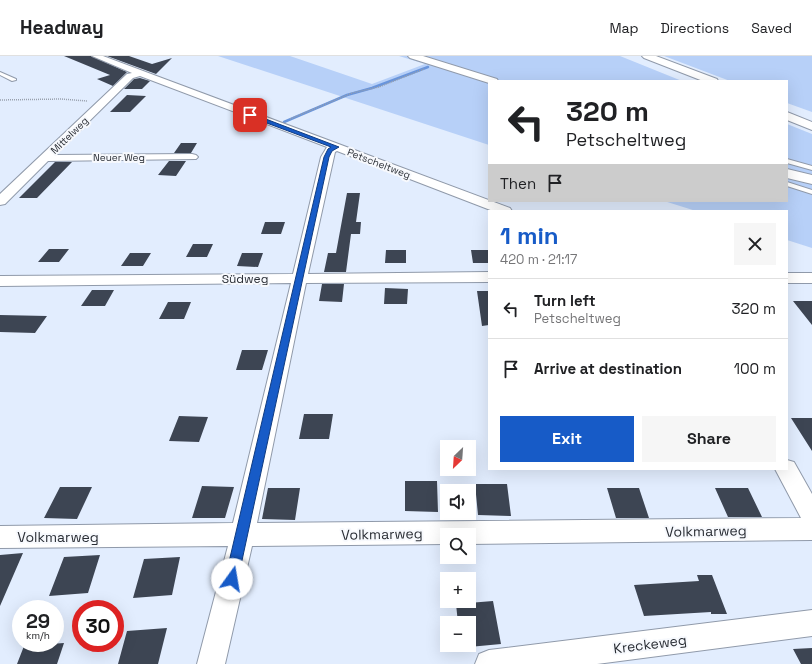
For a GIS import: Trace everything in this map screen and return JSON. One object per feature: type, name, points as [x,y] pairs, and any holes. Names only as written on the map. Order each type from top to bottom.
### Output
[{"type":"main road","points":[[413,56],[490,80]]},
{"type":"main road","points":[[635,56],[695,80]]},
{"type":"main road","points":[[647,56],[710,80]]},
{"type":"main road","points":[[788,109],[812,119]]},
{"type":"main road","points":[[788,116],[812,126]]},
{"type":"main road","points":[[788,172],[812,180]]},
{"type":"street","name":"Petscheltweg","points":[[96,56],[502,210]]},
{"type":"street","name":"Mittelweg","points":[[0,201],[130,76],[140,73]]},
{"type":"street","points":[[211,664],[242,536],[327,157],[330,150],[336,147]]},
{"type":"street","name":"Neuer Weg","points":[[45,158],[192,157]]},
{"type":"street","name":"Südweg","points":[[0,281],[488,277]]},
{"type":"street","points":[[788,278],[812,278]]},
{"type":"street","points":[[787,470],[812,515]]},
{"type":"street","name":"Volkmarweg","points":[[0,537],[812,530]]},
{"type":"street","name":"Kreckeweg","points":[[489,664],[812,623]]},
{"type":"lane","points":[[0,73],[14,80]]},
{"type":"lane","points":[[788,161],[812,168]]},
{"type":"lane","points":[[788,184],[812,192]]},
{"type":"path","points":[[277,125],[352,93],[379,87],[438,64]]},
{"type":"path","points":[[0,100],[61,99],[104,101]]},
{"type":"shaded area","points":[[218,56],[290,56],[372,84],[425,64],[399,56],[620,56],[680,80],[488,80],[488,145]]},
{"type":"shaded area","points":[[664,56],[812,56],[812,112],[788,103],[788,80],[727,80]]},
{"type":"shaded area","points":[[788,124],[812,134],[812,248],[788,240],[788,210],[693,210],[667,202],[788,202]]},
{"type":"building","points":[[64,56],[91,56],[127,72],[113,86],[97,79],[110,75]]},
{"type":"building","points":[[107,56],[129,56],[152,64],[172,58],[156,74]]},
{"type":"building","points":[[140,78],[150,81],[142,89],[124,89],[134,79]]},
{"type":"building","points":[[127,95],[146,96],[130,112],[110,112]]},
{"type":"building","points":[[181,143],[197,143],[191,153],[174,153]]},
{"type":"building","points":[[169,161],[186,161],[176,176],[158,175]]},
{"type":"building","points":[[55,162],[72,162],[37,198],[19,198]]},
{"type":"building","points":[[347,193],[360,193],[356,222],[361,222],[360,234],[351,234],[346,272],[324,272],[328,253],[336,253]]},
{"type":"building","points":[[265,222],[285,222],[281,234],[261,234]]},
{"type":"building","points":[[193,244],[213,244],[207,257],[186,257]]},
{"type":"building","points":[[49,249],[69,249],[59,262],[38,262]]},
{"type":"building","points":[[386,250],[406,250],[406,263],[385,263]]},
{"type":"building","points":[[471,250],[488,250],[488,263],[473,263]]},
{"type":"building","points":[[130,253],[151,253],[143,266],[121,266]]},
{"type":"building","points":[[242,253],[263,253],[258,267],[237,266]]},
{"type":"building","points":[[322,284],[344,284],[342,302],[319,301]]},
{"type":"building","points":[[385,288],[408,289],[407,304],[384,304]]},
{"type":"building","points":[[92,290],[114,290],[105,306],[81,306]]},
{"type":"building","points":[[477,291],[488,291],[488,325],[482,326]]},
{"type":"building","points":[[793,301],[812,301],[812,325]]},
{"type":"building","points":[[168,302],[191,302],[184,319],[159,319]]},
{"type":"building","points":[[0,315],[47,316],[35,333],[0,332]]},
{"type":"building","points":[[242,350],[268,350],[262,370],[236,370]]},
{"type":"building","points":[[304,414],[333,414],[329,439],[299,439]]},
{"type":"building","points":[[179,416],[208,417],[199,442],[169,441]]},
{"type":"building","points":[[791,418],[812,418],[812,451]]},
{"type":"building","points":[[405,481],[437,481],[438,512],[405,511]]},
{"type":"building","points":[[476,484],[507,484],[511,516],[478,515]]},
{"type":"building","points":[[202,486],[234,487],[225,518],[192,518]]},
{"type":"building","points":[[60,487],[92,487],[77,519],[44,518]]},
{"type":"building","points":[[268,488],[300,488],[295,520],[262,519]]},
{"type":"building","points":[[607,488],[639,488],[649,518],[616,518]]},
{"type":"building","points":[[715,488],[748,488],[762,517],[728,517]]},
{"type":"building","points":[[23,553],[0,606],[0,555]]},
{"type":"building","points":[[100,555],[88,593],[49,596],[64,557]]},
{"type":"building","points":[[180,557],[172,595],[133,598],[144,559]]},
{"type":"building","points":[[697,575],[712,575],[727,614],[711,614],[711,612],[644,616],[634,585],[699,581]]},
{"type":"building","points":[[493,601],[501,644],[476,646],[476,616],[457,616],[456,608],[476,608],[476,602]]},
{"type":"building","points":[[167,628],[158,664],[118,664],[121,652],[124,652],[124,642],[127,631]]},
{"type":"building","points":[[812,648],[812,664],[801,664],[793,649]]},
{"type":"building","points":[[22,652],[61,652],[57,664],[17,664]]},
{"type":"waterway","points":[[284,122],[347,95],[372,88],[428,67]]},
{"type":"route","points":[[232,579],[327,157],[330,150],[336,147],[250,115]]}]
